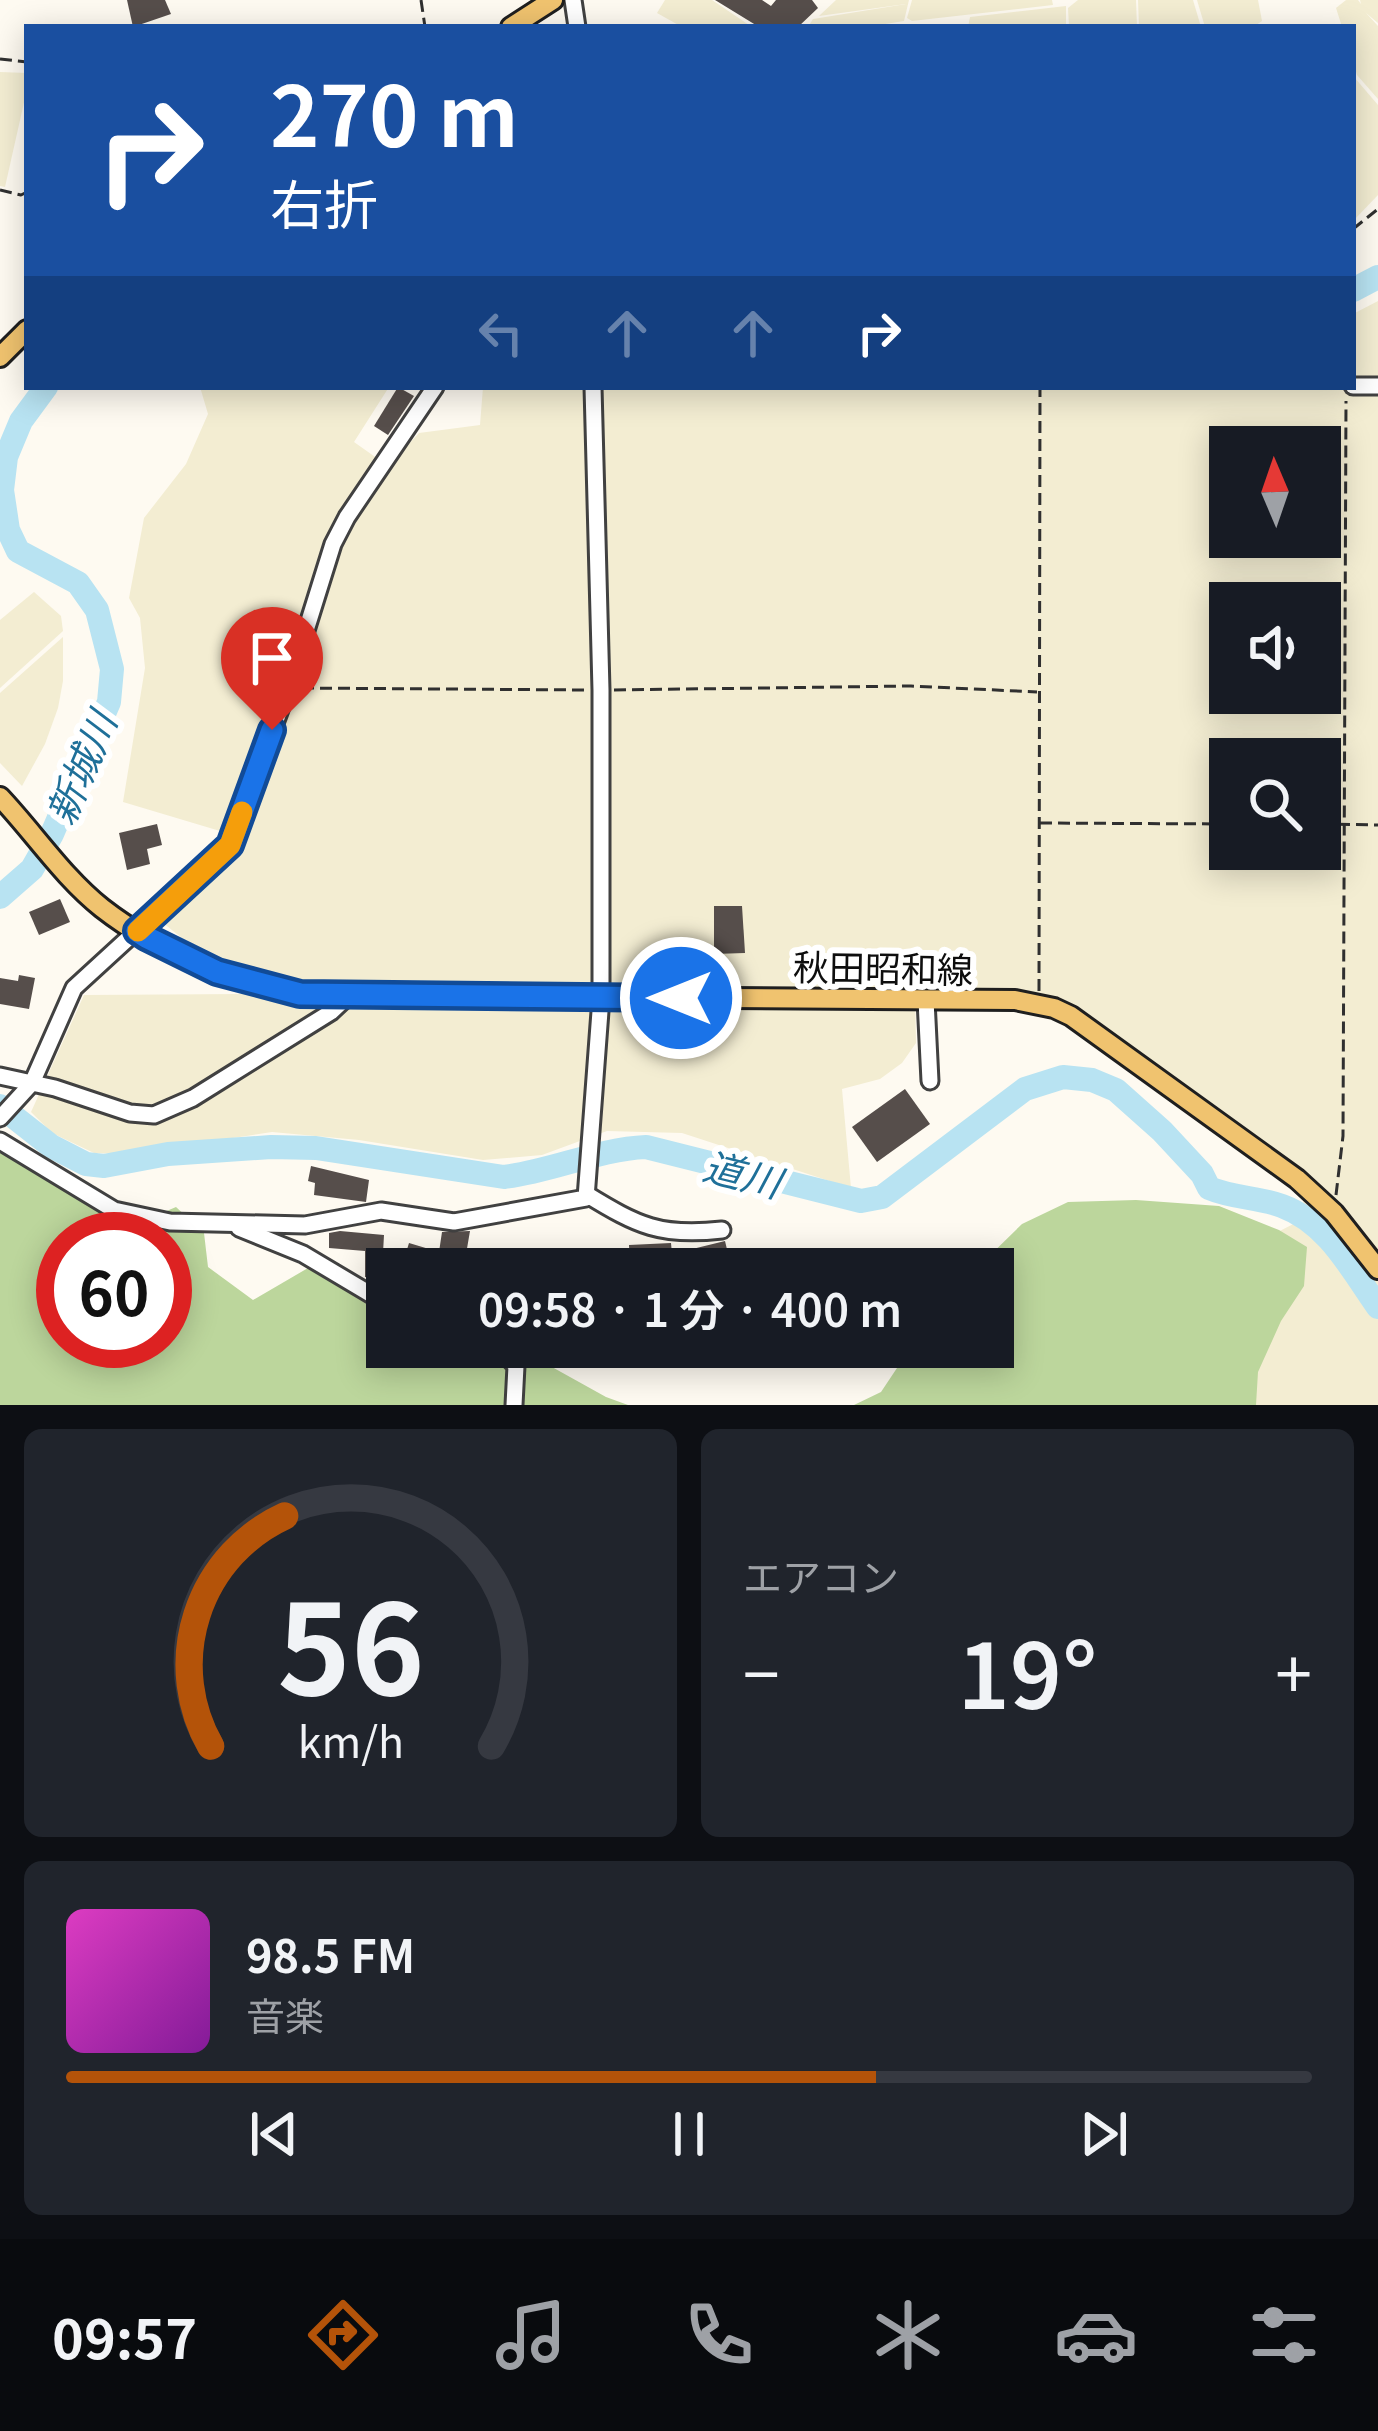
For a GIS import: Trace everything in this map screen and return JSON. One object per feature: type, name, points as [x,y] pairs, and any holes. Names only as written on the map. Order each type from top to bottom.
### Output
[{"type":"main road","points":[[516,24],[553,0]]},
{"type":"main road","points":[[0,357],[24,333]]},
{"type":"main road","name":"秋田昭和線","points":[[6,804],[102,908],[137,931],[217,972],[300,994],[1015,1000],[1039,1004],[1071,1016],[1297,1179],[1334,1213],[1378,1269]]},
{"type":"street","points":[[5,1111],[32,1083],[74,988],[230,845],[340,530],[433,390]]},
{"type":"street","points":[[0,1141],[113,1210],[170,1222],[305,1225],[381,1210],[454,1222],[586,1198],[601,998],[601,690],[593,390]]},
{"type":"street","points":[[0,1076],[130,1113],[154,1115],[193,1098],[331,1012],[347,997]]},
{"type":"street","points":[[926,1000],[930,1081]]},
{"type":"street","points":[[586,1194],[614,1212],[677,1235],[722,1230]]},
{"type":"street","points":[[231,1224],[302,1254],[366,1292]]},
{"type":"street","points":[[514,1405],[515,1368]]},
{"type":"path","points":[[1039,1004],[1040,390]]},
{"type":"path","points":[[1334,1213],[1342,1136],[1349,390]]},
{"type":"path","points":[[288,688],[911,686],[1037,692]]},
{"type":"path","points":[[1038,824],[1209,824]]},
{"type":"path","points":[[1344,824],[1378,825]]},
{"type":"shaded area","points":[[665,0],[712,0],[748,24],[677,24],[657,13]]},
{"type":"shaded area","points":[[836,0],[909,0],[904,21],[810,24],[813,19],[906,4],[819,16]]},
{"type":"shaded area","points":[[912,0],[1052,0],[1053,5],[912,21],[907,18]]},
{"type":"shaded area","points":[[1078,0],[1136,0],[1137,24],[1069,24],[1068,8]]},
{"type":"shaded area","points":[[1138,0],[1193,0],[1200,24],[1139,24]]},
{"type":"shaded area","points":[[1197,0],[1258,0],[1262,21],[1258,24],[1204,24]]},
{"type":"shaded area","points":[[1346,0],[1361,4],[1360,0],[1378,0],[1378,23],[1366,13],[1378,26],[1378,99],[1356,72],[1356,24],[1341,24],[1336,8]]},
{"type":"shaded area","points":[[1066,6],[1066,24],[969,24],[970,17]]},
{"type":"shaded area","points":[[0,72],[24,73],[24,102],[5,187],[0,186]]},
{"type":"shaded area","points":[[1356,79],[1378,105],[1378,195],[1356,218]]},
{"type":"shaded area","points":[[1378,301],[1378,1405],[1222,1405],[1264,1239],[1305,1218],[1299,1168],[1071,1006],[1026,991],[915,989],[916,1043],[902,1063],[880,1079],[842,1089],[851,1188],[682,1133],[607,1131],[542,1155],[483,1160],[272,1132],[128,1154],[94,1153],[52,1133],[31,1112],[84,995],[243,994],[242,969],[188,943],[162,922],[184,888],[240,837],[123,802],[145,668],[140,618],[129,598],[144,518],[186,464],[208,414],[201,390],[387,390],[354,442],[388,466],[419,433],[480,425],[483,390],[1356,390],[1356,312]]},
{"type":"shaded area","points":[[34,592],[61,616],[63,631],[0,688],[0,620]]},
{"type":"shaded area","points":[[63,637],[58,708],[22,786],[0,763],[0,693]]},
{"type":"green space","points":[[0,1152],[107,1212],[36,1212],[36,1368],[192,1368],[192,1222],[204,1233],[208,1267],[253,1300],[308,1268],[366,1302],[366,1368],[554,1368],[628,1405],[0,1405]]},
{"type":"green space","points":[[1136,1200],[1219,1206],[1307,1247],[1304,1286],[1281,1321],[1258,1372],[1256,1405],[854,1405],[881,1392],[897,1368],[1014,1368],[1014,1248],[997,1248],[1022,1224],[1068,1202]]},
{"type":"building","points":[[127,0],[165,0],[171,14],[132,24]]},
{"type":"building","points":[[715,0],[762,0],[771,6],[776,0],[812,0],[818,8],[801,24],[754,24]]},
{"type":"building","points":[[396,390],[414,396],[388,435],[374,426]]},
{"type":"building","points":[[157,824],[162,845],[147,849],[150,864],[127,870],[119,833]]},
{"type":"building","points":[[60,899],[70,922],[39,935],[29,912]]},
{"type":"building","points":[[714,906],[742,906],[745,953],[714,954]]},
{"type":"building","points":[[19,975],[35,978],[29,1009],[0,1004],[0,978],[18,981]]},
{"type":"building","points":[[905,1089],[930,1124],[877,1162],[852,1127]]},
{"type":"building","points":[[311,1166],[369,1180],[366,1202],[314,1195],[315,1183],[308,1181]]},
{"type":"building","points":[[470,1231],[467,1248],[440,1248],[442,1232]]},
{"type":"building","points":[[329,1233],[384,1235],[383,1248],[366,1248],[366,1277],[365,1251],[329,1248]]},
{"type":"building","points":[[725,1241],[727,1248],[696,1248]]},
{"type":"building","points":[[671,1243],[671,1248],[629,1248],[629,1245]]},
{"type":"waterway","name":"新城川","points":[[1356,288],[1378,277]]},
{"type":"waterway","name":"新城川","points":[[0,897],[32,869],[52,834],[109,702],[112,669],[97,610],[78,583],[18,551],[8,530],[2,490],[6,457],[21,421],[44,390]]},
{"type":"waterway","name":"道川","points":[[0,1106],[51,1146],[86,1164],[104,1166],[168,1154],[316,1148],[504,1177],[646,1147],[861,1201],[882,1197],[1025,1089],[1063,1077],[1092,1080],[1116,1090],[1162,1131],[1209,1188],[1282,1206],[1313,1224],[1378,1307]]},
{"type":"slow traffic","points":[[138,931],[230,845],[242,812]]},
{"type":"route","points":[[272,730],[230,845],[137,931],[146,937],[217,972],[300,994],[681,998]]}]
